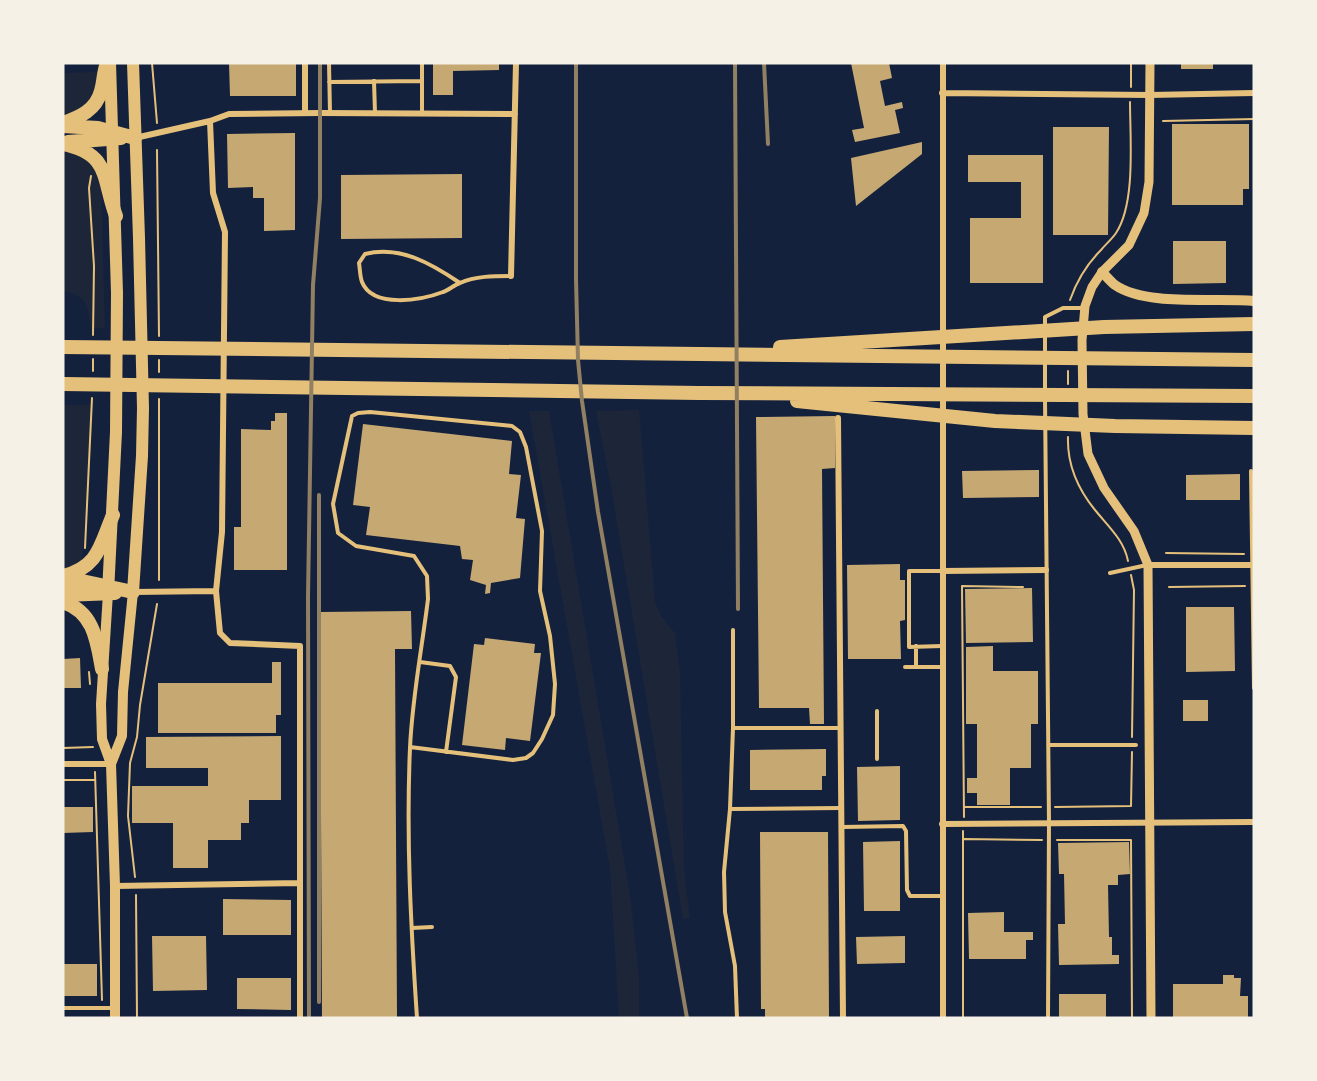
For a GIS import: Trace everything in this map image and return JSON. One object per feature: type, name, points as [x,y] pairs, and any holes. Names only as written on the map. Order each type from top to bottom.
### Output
[{"type":"highway","points":[[63,125],[85,114],[97,100],[103,74],[109,63]]},
{"type":"highway","points":[[63,125],[98,128],[114,135],[135,138]]},
{"type":"highway","points":[[63,144],[114,135]]},
{"type":"highway","points":[[63,144],[87,152],[97,161],[104,172],[109,199],[116,216]]},
{"type":"highway","points":[[704,354],[824,343],[1104,327],[1254,324]]},
{"type":"highway","points":[[65,346],[1254,360]]},
{"type":"highway","points":[[65,385],[699,393],[1254,396]]},
{"type":"highway","points":[[699,393],[995,421],[1254,428]]},
{"type":"highway","points":[[63,576],[76,573],[95,558],[113,515]]},
{"type":"highway","points":[[63,581],[82,581],[109,590]]},
{"type":"highway","points":[[63,595],[109,590],[133,592]]},
{"type":"highway","points":[[63,602],[82,613],[95,632],[96,670]]},
{"type":"main road","points":[[109,63],[116,216],[116,432],[109,590],[96,670],[102,739],[111,764],[116,1013]]},
{"type":"main road","points":[[111,764],[122,736],[123,692],[133,592],[142,456],[139,238],[133,63]]},
{"type":"main road","points":[[1102,272],[1116,286],[1147,296],[1183,300],[1254,301]]},
{"type":"street","points":[[305,63],[305,113]]},
{"type":"street","points":[[511,276],[516,63]]},
{"type":"street","points":[[943,63],[943,1018]]},
{"type":"street","points":[[1150,63],[1149,182],[1144,213],[1129,245],[1102,272],[1092,287],[1085,308],[1082,374],[1083,414],[1088,454],[1104,488],[1134,531],[1148,565],[1151,1018]]},
{"type":"street","points":[[942,93],[1150,95],[1254,93]]},
{"type":"street","points":[[135,138],[210,121],[229,114],[330,112],[516,114]]},
{"type":"street","points":[[210,121],[213,193],[225,231],[222,532],[216,591],[220,633],[230,644],[300,646],[300,1018]]},
{"type":"street","points":[[838,418],[843,1018]]},
{"type":"street","points":[[1148,565],[1253,565]]},
{"type":"street","points":[[942,571],[1046,570]]},
{"type":"street","points":[[133,592],[216,591]]},
{"type":"street","points":[[63,764],[111,764]]},
{"type":"street","points":[[942,824],[1254,822]]},
{"type":"street","points":[[115,886],[300,883]]},
{"type":"lane","points":[[329,63],[330,112]]},
{"type":"lane","points":[[422,63],[422,113]]},
{"type":"lane","points":[[374,81],[375,113]]},
{"type":"lane","points":[[329,82],[422,81]]},
{"type":"lane","points":[[460,283],[432,264],[391,250],[365,254],[359,263],[362,283],[375,296],[394,300],[421,298],[445,292],[460,283],[480,278],[511,276]]},
{"type":"lane","points":[[1048,1018],[1049,823],[1045,317],[1063,308],[1085,308]]},
{"type":"lane","points":[[410,747],[513,760],[526,758],[533,753],[542,739],[553,715],[555,684],[550,636],[540,591],[542,531],[526,447],[520,432],[512,426],[370,412],[358,413],[352,416],[333,504],[338,533],[356,546],[414,556],[427,576],[428,598],[410,747],[409,833],[417,1018]]},
{"type":"lane","points":[[1251,471],[1254,688]]},
{"type":"lane","points":[[1110,573],[1148,565]]},
{"type":"lane","points":[[942,571],[909,571],[909,647],[942,646]]},
{"type":"lane","points":[[733,630],[733,728],[730,808],[724,872],[725,912],[735,966],[737,1018]]},
{"type":"lane","points":[[916,646],[916,667]]},
{"type":"lane","points":[[420,662],[450,666],[456,677],[446,752]]},
{"type":"lane","points":[[905,667],[942,667]]},
{"type":"lane","points":[[877,711],[877,759]]},
{"type":"lane","points":[[733,728],[840,728]]},
{"type":"lane","points":[[1048,745],[1136,745]]},
{"type":"lane","points":[[730,808],[841,808]]},
{"type":"lane","points":[[841,827],[903,826],[906,831],[907,890],[910,896],[942,896]]},
{"type":"lane","points":[[412,928],[432,927]]},
{"type":"lane","points":[[63,1008],[102,1008],[116,1013]]},
{"type":"path","points":[[152,63],[157,123]]},
{"type":"path","points":[[1163,121],[1254,119]]},
{"type":"path","points":[[157,150],[159,343]]},
{"type":"path","points":[[92,170],[88,188],[94,266],[93,338]]},
{"type":"path","points":[[93,350],[93,374]]},
{"type":"path","points":[[159,354],[159,376]]},
{"type":"path","points":[[85,551],[92,398]]},
{"type":"path","points":[[159,399],[159,580]]},
{"type":"path","points":[[1166,553],[1244,554]]},
{"type":"path","points":[[963,1018],[963,586],[1023,586]]},
{"type":"path","points":[[1170,587],[1252,586]]},
{"type":"path","points":[[137,1018],[136,885],[128,816],[130,763],[137,737],[157,604]]},
{"type":"path","points":[[90,693],[96,670]]},
{"type":"path","points":[[63,748],[93,748],[92,737]]},
{"type":"path","points":[[94,764],[102,1008]]},
{"type":"path","points":[[63,780],[95,780]]},
{"type":"path","points":[[963,839],[1131,840],[1132,1018]]},
{"type":"shaded area","points":[[97,72],[95,90],[89,101],[79,110],[63,118],[63,73]]},
{"type":"shaded area","points":[[63,151],[77,154],[87,161],[101,183],[105,328],[91,328],[89,314],[82,299],[63,291]]},
{"type":"shaded area","points":[[63,405],[90,405],[92,413],[82,563],[63,573]]},
{"type":"shaded area","points":[[639,410],[655,602],[661,616],[675,633],[680,673],[684,872],[690,918],[683,919],[611,487],[596,411]]},
{"type":"shaded area","points":[[529,411],[549,411],[631,902],[639,978],[639,1018],[619,1018],[610,869]]},
{"type":"building","points":[[229,63],[296,63],[296,96],[230,96]]},
{"type":"building","points":[[433,63],[499,63],[499,70],[453,71],[453,95],[433,95]]},
{"type":"building","points":[[851,63],[889,63],[892,78],[880,81],[885,106],[902,102],[903,108],[895,110],[900,133],[855,142],[852,130],[864,128]]},
{"type":"building","points":[[1181,63],[1213,63],[1213,69],[1181,69]]},
{"type":"building","points":[[1172,124],[1249,124],[1249,189],[1243,189],[1243,205],[1172,205]]},
{"type":"building","points":[[1053,127],[1109,127],[1108,235],[1053,235]]},
{"type":"building","points":[[295,133],[295,230],[264,231],[264,198],[253,198],[253,187],[228,188],[227,134]]},
{"type":"building","points":[[922,142],[922,154],[856,206],[851,158]]},
{"type":"building","points":[[968,155],[1043,155],[1043,283],[970,283],[970,218],[1021,218],[1021,182],[968,182]]},
{"type":"building","points":[[462,174],[462,238],[341,239],[341,175]]},
{"type":"building","points":[[1173,241],[1226,241],[1226,283],[1173,284]]},
{"type":"building","points":[[275,413],[287,413],[287,570],[234,570],[234,527],[241,527],[241,429],[271,430],[271,421],[275,421]]},
{"type":"building","points":[[835,416],[835,468],[822,469],[824,724],[810,724],[809,708],[759,708],[756,417]]},
{"type":"building","points":[[363,424],[512,441],[509,474],[521,475],[516,518],[525,519],[520,578],[491,583],[490,593],[485,594],[486,585],[470,580],[473,560],[462,559],[460,546],[366,535],[370,507],[353,505]]},
{"type":"building","points":[[1039,470],[1039,497],[963,498],[962,471]]},
{"type":"building","points":[[1240,474],[1240,500],[1186,500],[1186,475]]},
{"type":"building","points":[[900,564],[900,580],[905,580],[905,620],[900,621],[901,659],[848,659],[847,565]]},
{"type":"building","points":[[1032,588],[1033,642],[966,643],[965,589]]},
{"type":"building","points":[[1186,607],[1234,607],[1235,671],[1186,672]]},
{"type":"building","points":[[411,611],[412,649],[395,649],[397,1018],[322,1018],[320,612]]},
{"type":"building","points":[[485,638],[535,644],[534,653],[541,653],[530,741],[506,738],[505,750],[462,745],[474,644],[484,645]]},
{"type":"building","points":[[993,646],[993,671],[1038,671],[1038,724],[1031,724],[1031,768],[1010,768],[1010,805],[977,805],[977,793],[967,793],[967,778],[977,778],[977,724],[966,724],[966,647]]},
{"type":"building","points":[[80,658],[81,688],[63,688],[63,659]]},
{"type":"building","points":[[272,662],[281,662],[281,715],[276,715],[276,733],[158,733],[158,683],[272,683]]},
{"type":"building","points":[[1183,700],[1208,700],[1208,721],[1183,721]]},
{"type":"building","points":[[281,736],[281,800],[249,800],[249,823],[241,823],[241,840],[208,840],[208,868],[173,868],[173,823],[132,823],[132,786],[208,786],[208,768],[146,768],[146,737]]},
{"type":"building","points":[[826,749],[826,776],[822,776],[822,790],[750,790],[750,750]]},
{"type":"building","points":[[900,766],[900,820],[858,821],[857,767]]},
{"type":"building","points":[[63,807],[93,807],[93,832],[63,833]]},
{"type":"building","points":[[760,832],[828,832],[829,1018],[765,1018],[765,1009],[761,1009]]},
{"type":"building","points":[[900,841],[900,911],[864,911],[863,842]]},
{"type":"building","points":[[1129,842],[1130,874],[1118,875],[1118,885],[1108,885],[1109,937],[1112,937],[1112,955],[1119,955],[1119,964],[1059,965],[1058,924],[1065,924],[1064,874],[1059,874],[1058,843]]},
{"type":"building","points":[[223,899],[291,900],[291,935],[223,935]]},
{"type":"building","points":[[1004,912],[1004,932],[1033,932],[1033,940],[1026,940],[1026,959],[969,959],[968,913]]},
{"type":"building","points":[[152,936],[206,936],[207,990],[153,991]]},
{"type":"building","points":[[905,936],[905,963],[857,964],[856,937]]},
{"type":"building","points":[[63,964],[97,964],[97,996],[63,996]]},
{"type":"building","points":[[1223,975],[1234,975],[1234,978],[1241,978],[1240,996],[1248,996],[1248,1018],[1173,1018],[1173,984],[1223,984]]},
{"type":"building","points":[[237,978],[291,978],[291,1010],[237,1009]]},
{"type":"building","points":[[1059,994],[1106,994],[1106,1018],[1059,1018]]},
{"type":"railway","points":[[309,1018],[308,597],[313,285],[320,198],[320,63]]},
{"type":"railway","points":[[576,63],[576,279],[578,360],[582,401],[598,512],[687,1018]]},
{"type":"railway","points":[[735,63],[738,609]]},
{"type":"railway","points":[[764,63],[768,144]]},
{"type":"railway","points":[[319,495],[319,1002]]}]
